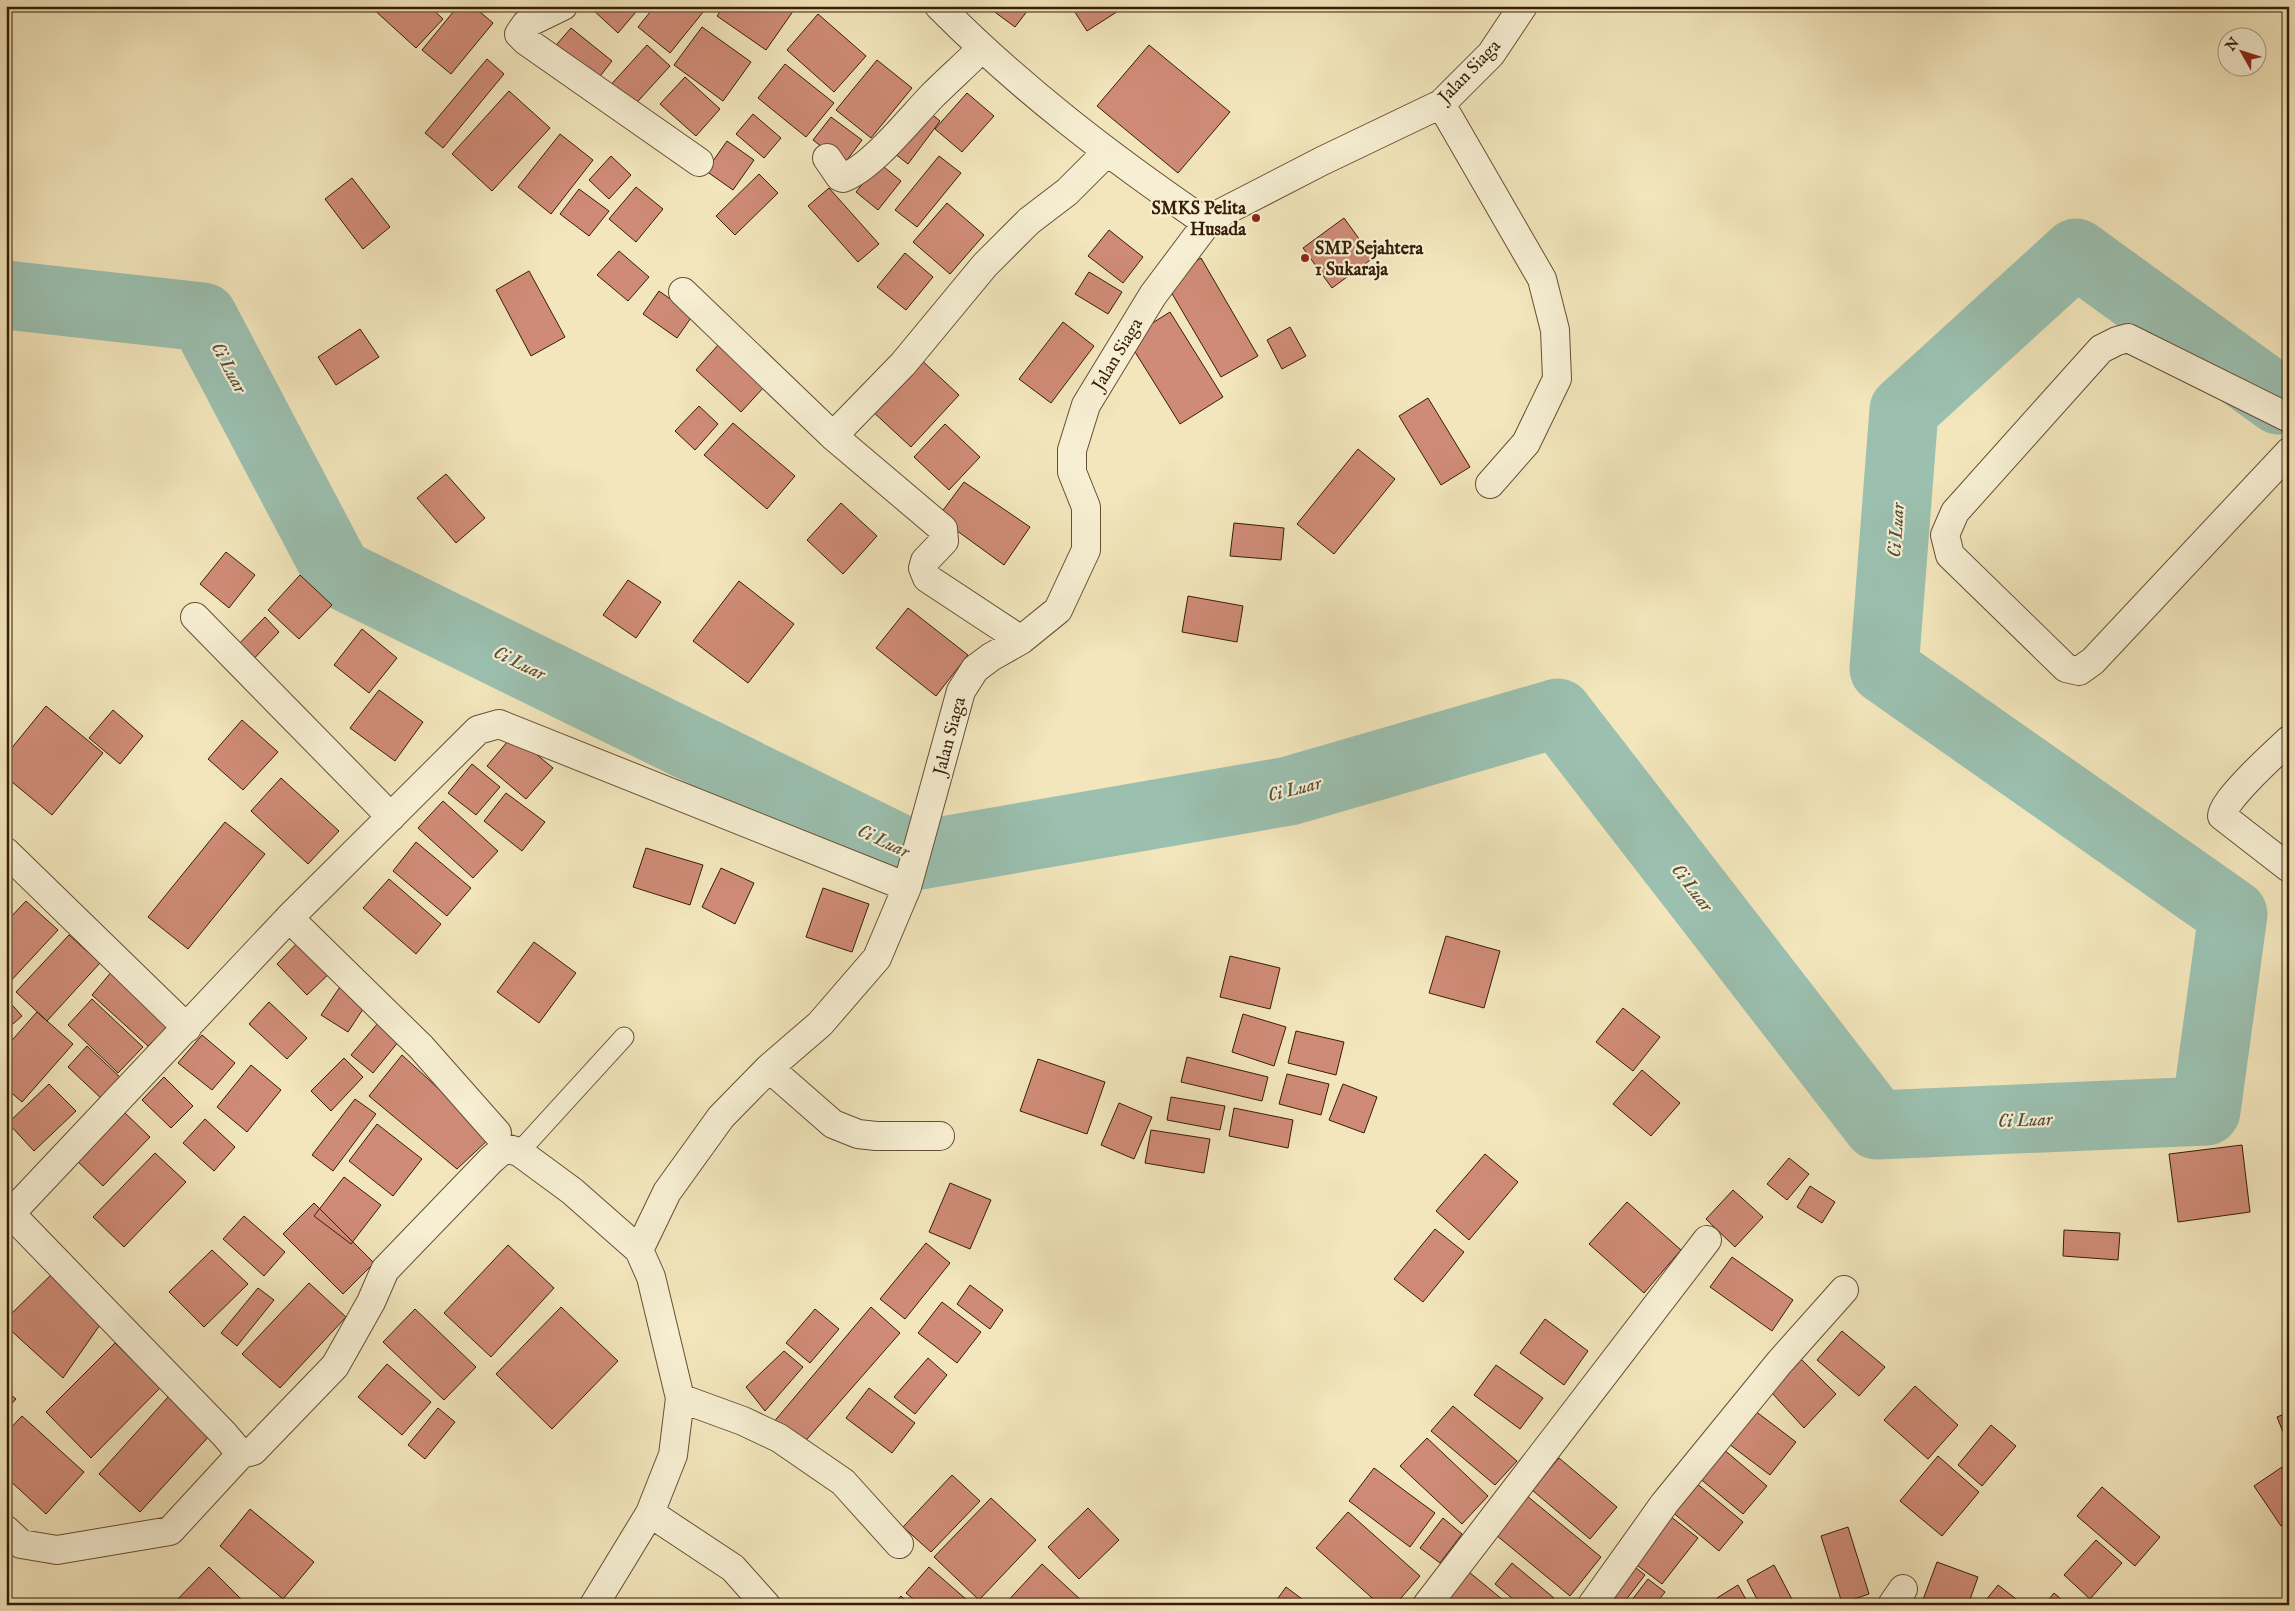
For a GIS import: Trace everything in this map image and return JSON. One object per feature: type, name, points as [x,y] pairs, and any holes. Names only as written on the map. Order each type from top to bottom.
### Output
[{"type":"street","points":[[563,6],[526,24],[519,34],[526,41],[699,162]]},
{"type":"street","points":[[939,6],[981,49],[1107,152],[1207,223]]},
{"type":"street","name":"Jalan Siaga","points":[[639,1250],[667,1192],[721,1117],[768,1068],[820,1024],[878,958],[908,880],[923,832],[961,691],[975,668],[991,656],[1020,640],[1058,610],[1086,550],[1086,507],[1072,472],[1072,450],[1086,405],[1153,295],[1207,223],[1224,212],[1322,161],[1441,104],[1491,54],[1523,6]]},
{"type":"street","points":[[827,158],[840,177],[853,175],[896,135],[930,98],[981,49]]},
{"type":"street","points":[[1441,104],[1542,279],[1555,330],[1557,379],[1526,443],[1490,484]]},
{"type":"street","points":[[833,436],[903,364],[985,265],[1029,221],[1067,192],[1107,152]]},
{"type":"street","points":[[683,292],[833,436],[943,529],[944,541],[925,561],[923,568],[927,578],[1020,640]]},
{"type":"street","points":[[2289,418],[2128,338],[2117,341],[2101,349],[1955,512],[1945,535],[1950,555],[2066,668],[2079,671],[2093,661],[2289,452]]},
{"type":"street","points":[[195,617],[391,817]]},
{"type":"street","points":[[241,1454],[224,1434],[9,1211],[187,1028],[289,918],[478,730],[499,724],[908,880]]},
{"type":"street","points":[[2289,740],[2234,795],[2222,810],[2222,816],[2289,868]]},
{"type":"street","points":[[6,852],[187,1028]]},
{"type":"street","points":[[289,918],[421,1047],[497,1133]]},
{"type":"street","points":[[768,1068],[833,1124],[858,1134],[876,1136],[940,1136]]},
{"type":"street","points":[[6,1530],[21,1544],[57,1550],[170,1531],[241,1454],[254,1451],[334,1366],[371,1302],[385,1270],[491,1160],[505,1148],[519,1152],[572,1191],[639,1250],[651,1277],[680,1398],[673,1455],[650,1513],[594,1605]]},
{"type":"street","points":[[1427,1605],[1707,1240]]},
{"type":"street","points":[[1592,1605],[1664,1504],[1778,1362],[1844,1290]]},
{"type":"street","points":[[680,1398],[743,1420],[779,1438],[842,1482],[899,1544]]},
{"type":"street","points":[[650,1513],[733,1568],[766,1605]]},
{"type":"lane","points":[[519,1152],[624,1037]]},
{"type":"building","points":[[429,6],[443,19],[416,48],[371,7]]},
{"type":"building","points":[[458,6],[473,6],[493,23],[451,74],[422,50]]},
{"type":"building","points":[[595,6],[641,6],[618,33],[592,9]]},
{"type":"building","points":[[655,6],[708,6],[670,53],[638,27]]},
{"type":"building","points":[[724,6],[796,7],[766,50],[717,16]]},
{"type":"building","points":[[995,6],[1031,6],[1015,27],[992,10]]},
{"type":"building","points":[[1071,6],[1126,6],[1087,31]]},
{"type":"building","points":[[818,14],[866,56],[834,92],[787,50]]},
{"type":"building","points":[[702,27],[751,62],[723,101],[674,65]]},
{"type":"building","points":[[571,28],[612,61],[593,85],[551,51]]},
{"type":"building","points":[[647,45],[670,66],[630,110],[607,89]]},
{"type":"building","points":[[1149,45],[1230,112],[1178,173],[1097,106]]},
{"type":"building","points":[[487,59],[504,74],[443,148],[425,133]]},
{"type":"building","points":[[877,60],[912,88],[871,138],[836,110]]},
{"type":"building","points":[[785,64],[834,103],[806,137],[758,98]]},
{"type":"building","points":[[685,77],[720,109],[696,136],[660,104]]},
{"type":"building","points":[[509,91],[550,128],[492,191],[452,154]]},
{"type":"building","points":[[967,93],[994,116],[962,152],[935,129]]},
{"type":"building","points":[[928,111],[940,121],[908,164],[894,153]]},
{"type":"building","points":[[753,114],[781,138],[764,158],[736,134]]},
{"type":"building","points":[[831,117],[862,140],[844,164],[813,140]]},
{"type":"building","points":[[560,134],[593,160],[551,214],[518,187]]},
{"type":"building","points":[[727,141],[754,160],[733,190],[706,171]]},
{"type":"building","points":[[611,156],[631,175],[609,199],[589,180]]},
{"type":"building","points":[[939,156],[961,173],[917,227],[895,210]]},
{"type":"building","points":[[879,163],[901,181],[878,210],[856,192]]},
{"type":"building","points":[[759,174],[778,193],[735,235],[716,216]]},
{"type":"building","points":[[352,178],[390,227],[363,249],[325,199]]},
{"type":"building","points":[[636,187],[663,209],[636,242],[609,219]]},
{"type":"building","points":[[829,188],[879,244],[858,262],[808,206]]},
{"type":"building","points":[[579,189],[609,211],[589,236],[560,214]]},
{"type":"building","points":[[947,203],[984,235],[950,274],[913,242]]},
{"type":"building","points":[[1344,218],[1373,258],[1332,288],[1303,248]]},
{"type":"building","points":[[1109,230],[1143,257],[1123,283],[1088,256]]},
{"type":"building","points":[[619,251],[649,277],[628,301],[597,275]]},
{"type":"building","points":[[905,253],[933,277],[906,310],[877,287]]},
{"type":"building","points":[[1201,258],[1258,356],[1221,377],[1164,280]]},
{"type":"building","points":[[529,271],[565,337],[531,356],[496,290]]},
{"type":"building","points":[[1089,272],[1122,292],[1108,314],[1075,294]]},
{"type":"building","points":[[659,291],[693,315],[677,338],[643,314]]},
{"type":"building","points":[[1170,312],[1223,397],[1180,424],[1127,339]]},
{"type":"building","points":[[1063,322],[1094,346],[1051,403],[1019,379]]},
{"type":"building","points":[[1290,327],[1306,356],[1282,369],[1267,340]]},
{"type":"building","points":[[360,329],[379,357],[336,385],[318,357]]},
{"type":"building","points":[[719,344],[765,386],[741,412],[696,370]]},
{"type":"building","points":[[917,356],[959,395],[911,447],[870,409]]},
{"type":"building","points":[[1428,398],[1470,467],[1441,485],[1399,416]]},
{"type":"building","points":[[699,406],[718,424],[695,450],[675,431]]},
{"type":"building","points":[[733,423],[795,476],[767,509],[704,455]]},
{"type":"building","points":[[945,424],[980,457],[949,490],[914,457]]},
{"type":"building","points":[[1358,449],[1395,479],[1334,554],[1297,524]]},
{"type":"building","points":[[446,474],[485,518],[456,543],[417,498]]},
{"type":"building","points":[[964,482],[1030,527],[1004,565],[938,517]]},
{"type":"building","points":[[841,503],[877,536],[843,574],[807,540]]},
{"type":"building","points":[[1234,523],[1284,528],[1281,560],[1230,556]]},
{"type":"building","points":[[226,552],[255,575],[229,608],[200,584]]},
{"type":"building","points":[[300,575],[332,605],[299,639],[268,610]]},
{"type":"building","points":[[628,580],[661,602],[636,638],[603,615]]},
{"type":"building","points":[[739,581],[794,624],[748,683],[693,641]]},
{"type":"building","points":[[1188,596],[1243,606],[1237,642],[1182,632]]},
{"type":"building","points":[[908,608],[968,655],[936,696],[876,648]]},
{"type":"building","points":[[265,617],[279,632],[249,664],[233,650]]},
{"type":"building","points":[[362,629],[397,658],[369,693],[334,665]]},
{"type":"building","points":[[379,690],[423,722],[395,761],[350,728]]},
{"type":"building","points":[[46,706],[103,753],[52,815],[6,777],[6,755]]},
{"type":"building","points":[[113,710],[143,736],[120,764],[89,738]]},
{"type":"building","points":[[242,720],[278,752],[243,790],[208,759]]},
{"type":"building","points":[[513,735],[553,768],[526,799],[487,766]]},
{"type":"building","points":[[472,764],[500,787],[476,815],[448,793]]},
{"type":"building","points":[[281,778],[339,831],[308,864],[251,811]]},
{"type":"building","points":[[506,793],[545,822],[522,851],[484,821]]},
{"type":"building","points":[[443,801],[498,851],[473,878],[418,828]]},
{"type":"building","points":[[225,822],[265,854],[188,949],[148,917]]},
{"type":"building","points":[[416,842],[471,888],[447,916],[393,871]]},
{"type":"building","points":[[646,848],[703,865],[690,905],[633,887]]},
{"type":"building","points":[[721,868],[754,883],[735,924],[702,907]]},
{"type":"building","points":[[389,879],[441,924],[416,954],[363,908]]},
{"type":"building","points":[[823,888],[869,904],[852,952],[806,937]]},
{"type":"building","points":[[26,901],[58,930],[7,985],[6,922]]},
{"type":"building","points":[[69,935],[100,963],[47,1021],[16,992]]},
{"type":"building","points":[[305,935],[336,967],[307,995],[277,964]]},
{"type":"building","points":[[1446,936],[1500,951],[1484,1008],[1429,993]]},
{"type":"building","points":[[534,942],[576,973],[539,1023],[497,992]]},
{"type":"building","points":[[1230,956],[1280,968],[1270,1009],[1220,997]]},
{"type":"building","points":[[113,970],[174,1021],[148,1046],[92,995]]},
{"type":"building","points":[[346,978],[369,1000],[348,1032],[321,1015]]},
{"type":"building","points":[[6,998],[22,1016],[6,1030]]},
{"type":"building","points":[[92,999],[143,1047],[118,1073],[68,1025]]},
{"type":"building","points":[[269,1002],[307,1038],[287,1059],[249,1024]]},
{"type":"building","points":[[1623,1008],[1660,1037],[1633,1071],[1596,1042]]},
{"type":"building","points":[[37,1012],[73,1044],[22,1102],[6,1088],[6,1047]]},
{"type":"building","points":[[1243,1014],[1286,1027],[1274,1066],[1232,1052]]},
{"type":"building","points":[[384,1016],[403,1036],[373,1073],[351,1055]]},
{"type":"building","points":[[1296,1031],[1344,1042],[1336,1075],[1288,1063]]},
{"type":"building","points":[[202,1035],[235,1063],[212,1090],[178,1063]]},
{"type":"building","points":[[87,1046],[122,1079],[103,1100],[68,1067]]},
{"type":"building","points":[[402,1055],[491,1137],[457,1169],[369,1096]]},
{"type":"building","points":[[1187,1057],[1268,1077],[1262,1101],[1181,1082]]},
{"type":"building","points":[[344,1058],[363,1077],[331,1111],[311,1091]]},
{"type":"building","points":[[1038,1059],[1105,1082],[1087,1134],[1020,1111]]},
{"type":"building","points":[[251,1065],[281,1090],[247,1132],[217,1107]]},
{"type":"building","points":[[1642,1070],[1680,1103],[1651,1136],[1613,1104]]},
{"type":"building","points":[[1287,1074],[1329,1084],[1321,1115],[1279,1104]]},
{"type":"building","points":[[164,1077],[193,1106],[171,1128],[142,1100]]},
{"type":"building","points":[[49,1084],[76,1111],[34,1151],[8,1123]]},
{"type":"building","points":[[1343,1084],[1377,1097],[1364,1133],[1329,1120]]},
{"type":"building","points":[[1171,1097],[1225,1106],[1220,1130],[1167,1120]]},
{"type":"building","points":[[355,1099],[376,1114],[333,1171],[312,1155]]},
{"type":"building","points":[[1119,1103],[1152,1117],[1134,1159],[1101,1145]]},
{"type":"building","points":[[1234,1108],[1293,1120],[1288,1148],[1229,1136]]},
{"type":"building","points":[[123,1111],[150,1137],[103,1186],[76,1160]]},
{"type":"building","points":[[205,1119],[235,1147],[214,1171],[183,1143]]},
{"type":"building","points":[[377,1124],[422,1159],[393,1196],[349,1161]]},
{"type":"building","points":[[1151,1130],[1210,1139],[1204,1173],[1145,1163]]},
{"type":"building","points":[[2242,1145],[2250,1212],[2178,1222],[2169,1154]]},
{"type":"building","points":[[155,1153],[186,1182],[124,1247],[93,1217]]},
{"type":"building","points":[[1485,1154],[1518,1182],[1469,1240],[1436,1211]]},
{"type":"building","points":[[1789,1158],[1809,1174],[1787,1200],[1767,1184]]},
{"type":"building","points":[[344,1177],[381,1205],[351,1244],[314,1216]]},
{"type":"building","points":[[950,1183],[991,1200],[970,1249],[929,1232]]},
{"type":"building","points":[[1810,1186],[1835,1202],[1822,1223],[1797,1207]]},
{"type":"building","points":[[1733,1190],[1763,1217],[1735,1247],[1706,1219]]},
{"type":"building","points":[[1627,1202],[1681,1250],[1644,1293],[1589,1244]]},
{"type":"building","points":[[314,1203],[374,1263],[343,1294],[283,1234]]},
{"type":"building","points":[[244,1216],[285,1252],[264,1276],[223,1239]]},
{"type":"building","points":[[1435,1229],[1464,1252],[1423,1302],[1394,1279]]},
{"type":"building","points":[[2064,1230],[2120,1233],[2118,1260],[2063,1256]]},
{"type":"building","points":[[926,1243],[950,1263],[905,1319],[880,1299]]},
{"type":"building","points":[[508,1245],[554,1288],[491,1357],[444,1313]]},
{"type":"building","points":[[212,1250],[248,1284],[204,1327],[169,1292]]},
{"type":"building","points":[[1732,1257],[1793,1300],[1772,1331],[1710,1287]]},
{"type":"building","points":[[55,1271],[104,1319],[63,1378],[6,1326],[6,1319]]},
{"type":"building","points":[[309,1283],[346,1317],[280,1388],[242,1354]]},
{"type":"building","points":[[970,1285],[1003,1310],[990,1329],[957,1304]]},
{"type":"building","points":[[258,1288],[274,1300],[237,1346],[221,1333]]},
{"type":"building","points":[[942,1302],[981,1332],[957,1363],[918,1333]]},
{"type":"building","points":[[561,1307],[618,1361],[552,1429],[496,1374]]},
{"type":"building","points":[[871,1307],[900,1333],[801,1446],[772,1424]]},
{"type":"building","points":[[415,1309],[476,1367],[444,1400],[383,1342]]},
{"type":"building","points":[[815,1309],[839,1329],[810,1363],[786,1343]]},
{"type":"building","points":[[2289,1309],[2289,1323],[2283,1312]]},
{"type":"building","points":[[1545,1319],[1588,1351],[1564,1385],[1520,1353]]},
{"type":"building","points":[[1842,1331],[1885,1367],[1859,1396],[1817,1360]]},
{"type":"building","points":[[115,1343],[160,1388],[91,1458],[46,1412]]},
{"type":"building","points":[[784,1351],[803,1367],[765,1411],[746,1387]]},
{"type":"building","points":[[928,1358],[947,1375],[915,1414],[894,1397]]},
{"type":"building","points":[[1801,1359],[1836,1394],[1804,1428],[1772,1393]]},
{"type":"building","points":[[387,1364],[431,1402],[402,1435],[358,1397]]},
{"type":"building","points":[[1496,1365],[1543,1398],[1520,1429],[1474,1395]]},
{"type":"building","points":[[1915,1386],[1958,1425],[1928,1459],[1884,1420]]},
{"type":"building","points":[[869,1388],[915,1423],[892,1453],[846,1418]]},
{"type":"building","points":[[6,1391],[16,1399],[6,1410]]},
{"type":"building","points":[[169,1396],[211,1434],[140,1512],[99,1474]]},
{"type":"building","points":[[1746,1404],[1796,1442],[1770,1475],[1721,1438]]},
{"type":"building","points":[[1453,1406],[1517,1461],[1495,1485],[1431,1431]]},
{"type":"building","points":[[438,1408],[455,1422],[425,1459],[408,1445]]},
{"type":"building","points":[[2289,1412],[2289,1447],[2277,1417]]},
{"type":"building","points":[[22,1416],[84,1472],[46,1514],[6,1477],[6,1433]]},
{"type":"building","points":[[1991,1425],[2016,1446],[1982,1486],[1958,1465]]},
{"type":"building","points":[[1427,1438],[1488,1496],[1462,1524],[1400,1466]]},
{"type":"building","points":[[1716,1443],[1767,1486],[1743,1514],[1692,1472]]},
{"type":"building","points":[[1938,1456],[1979,1492],[1942,1536],[1900,1501]]},
{"type":"building","points":[[1559,1458],[1617,1507],[1590,1539],[1532,1490]]},
{"type":"building","points":[[2282,1467],[2289,1477],[2289,1520],[2281,1526],[2254,1486]]},
{"type":"building","points":[[1374,1468],[1435,1513],[1410,1547],[1349,1501]]},
{"type":"building","points":[[952,1475],[980,1501],[931,1552],[903,1527]]},
{"type":"building","points":[[1689,1477],[1743,1522],[1719,1551],[1665,1506]]},
{"type":"building","points":[[2102,1487],[2160,1537],[2135,1566],[2077,1516]]},
{"type":"building","points":[[1521,1491],[1601,1557],[1570,1596],[1490,1530]]},
{"type":"building","points":[[991,1498],[1036,1540],[979,1600],[934,1557]]},
{"type":"building","points":[[1088,1508],[1119,1540],[1079,1579],[1048,1547]]},
{"type":"building","points":[[250,1509],[314,1562],[283,1599],[220,1546]]},
{"type":"building","points":[[1348,1512],[1420,1576],[1395,1605],[1380,1605],[1316,1548]]},
{"type":"building","points":[[1670,1516],[1698,1538],[1662,1584],[1634,1563]]},
{"type":"building","points":[[1443,1518],[1462,1534],[1440,1563],[1420,1548]]},
{"type":"building","points":[[1848,1527],[1869,1594],[1842,1603],[1821,1536]]},
{"type":"building","points":[[2096,1540],[2122,1563],[2090,1599],[2064,1575]]},
{"type":"building","points":[[1937,1562],[1978,1577],[1968,1605],[1921,1605]]},
{"type":"building","points":[[1512,1563],[1554,1598],[1548,1605],[1520,1605],[1495,1584]]},
{"type":"building","points":[[1042,1564],[1081,1600],[1076,1605],[1004,1605]]},
{"type":"building","points":[[1631,1564],[1645,1575],[1622,1605],[1601,1605]]},
{"type":"building","points":[[1774,1565],[1795,1605],[1760,1605],[1747,1580]]},
{"type":"building","points":[[209,1567],[247,1605],[172,1605]]},
{"type":"building","points":[[929,1567],[967,1600],[962,1605],[920,1605],[906,1593]]},
{"type":"building","points":[[1463,1567],[1509,1605],[1448,1605],[1439,1597]]},
{"type":"building","points":[[1648,1579],[1665,1592],[1655,1605],[1628,1605]]},
{"type":"building","points":[[1738,1585],[1749,1605],[1721,1605],[1717,1598]]},
{"type":"building","points":[[1998,1585],[2024,1605],[1982,1605]]},
{"type":"building","points":[[1286,1587],[1310,1605],[1273,1605]]},
{"type":"building","points":[[2054,1593],[2068,1605],[2044,1605]]},
{"type":"building","points":[[901,1596],[910,1605],[892,1605]]},
{"type":"waterway","name":"Ci Luar","points":[[6,295],[203,317],[338,573],[914,856],[1289,791],[1558,713],[1877,1125],[2206,1111],[2233,914],[1884,669],[1904,410],[2076,253],[2279,400],[2289,396]]},
{"type":"place","name":"SMKS Pelita Husada","points":[[1256,218]]},
{"type":"place","name":"SMP Sejahtera 1 Sukaraja","points":[[1305,258]]}]
